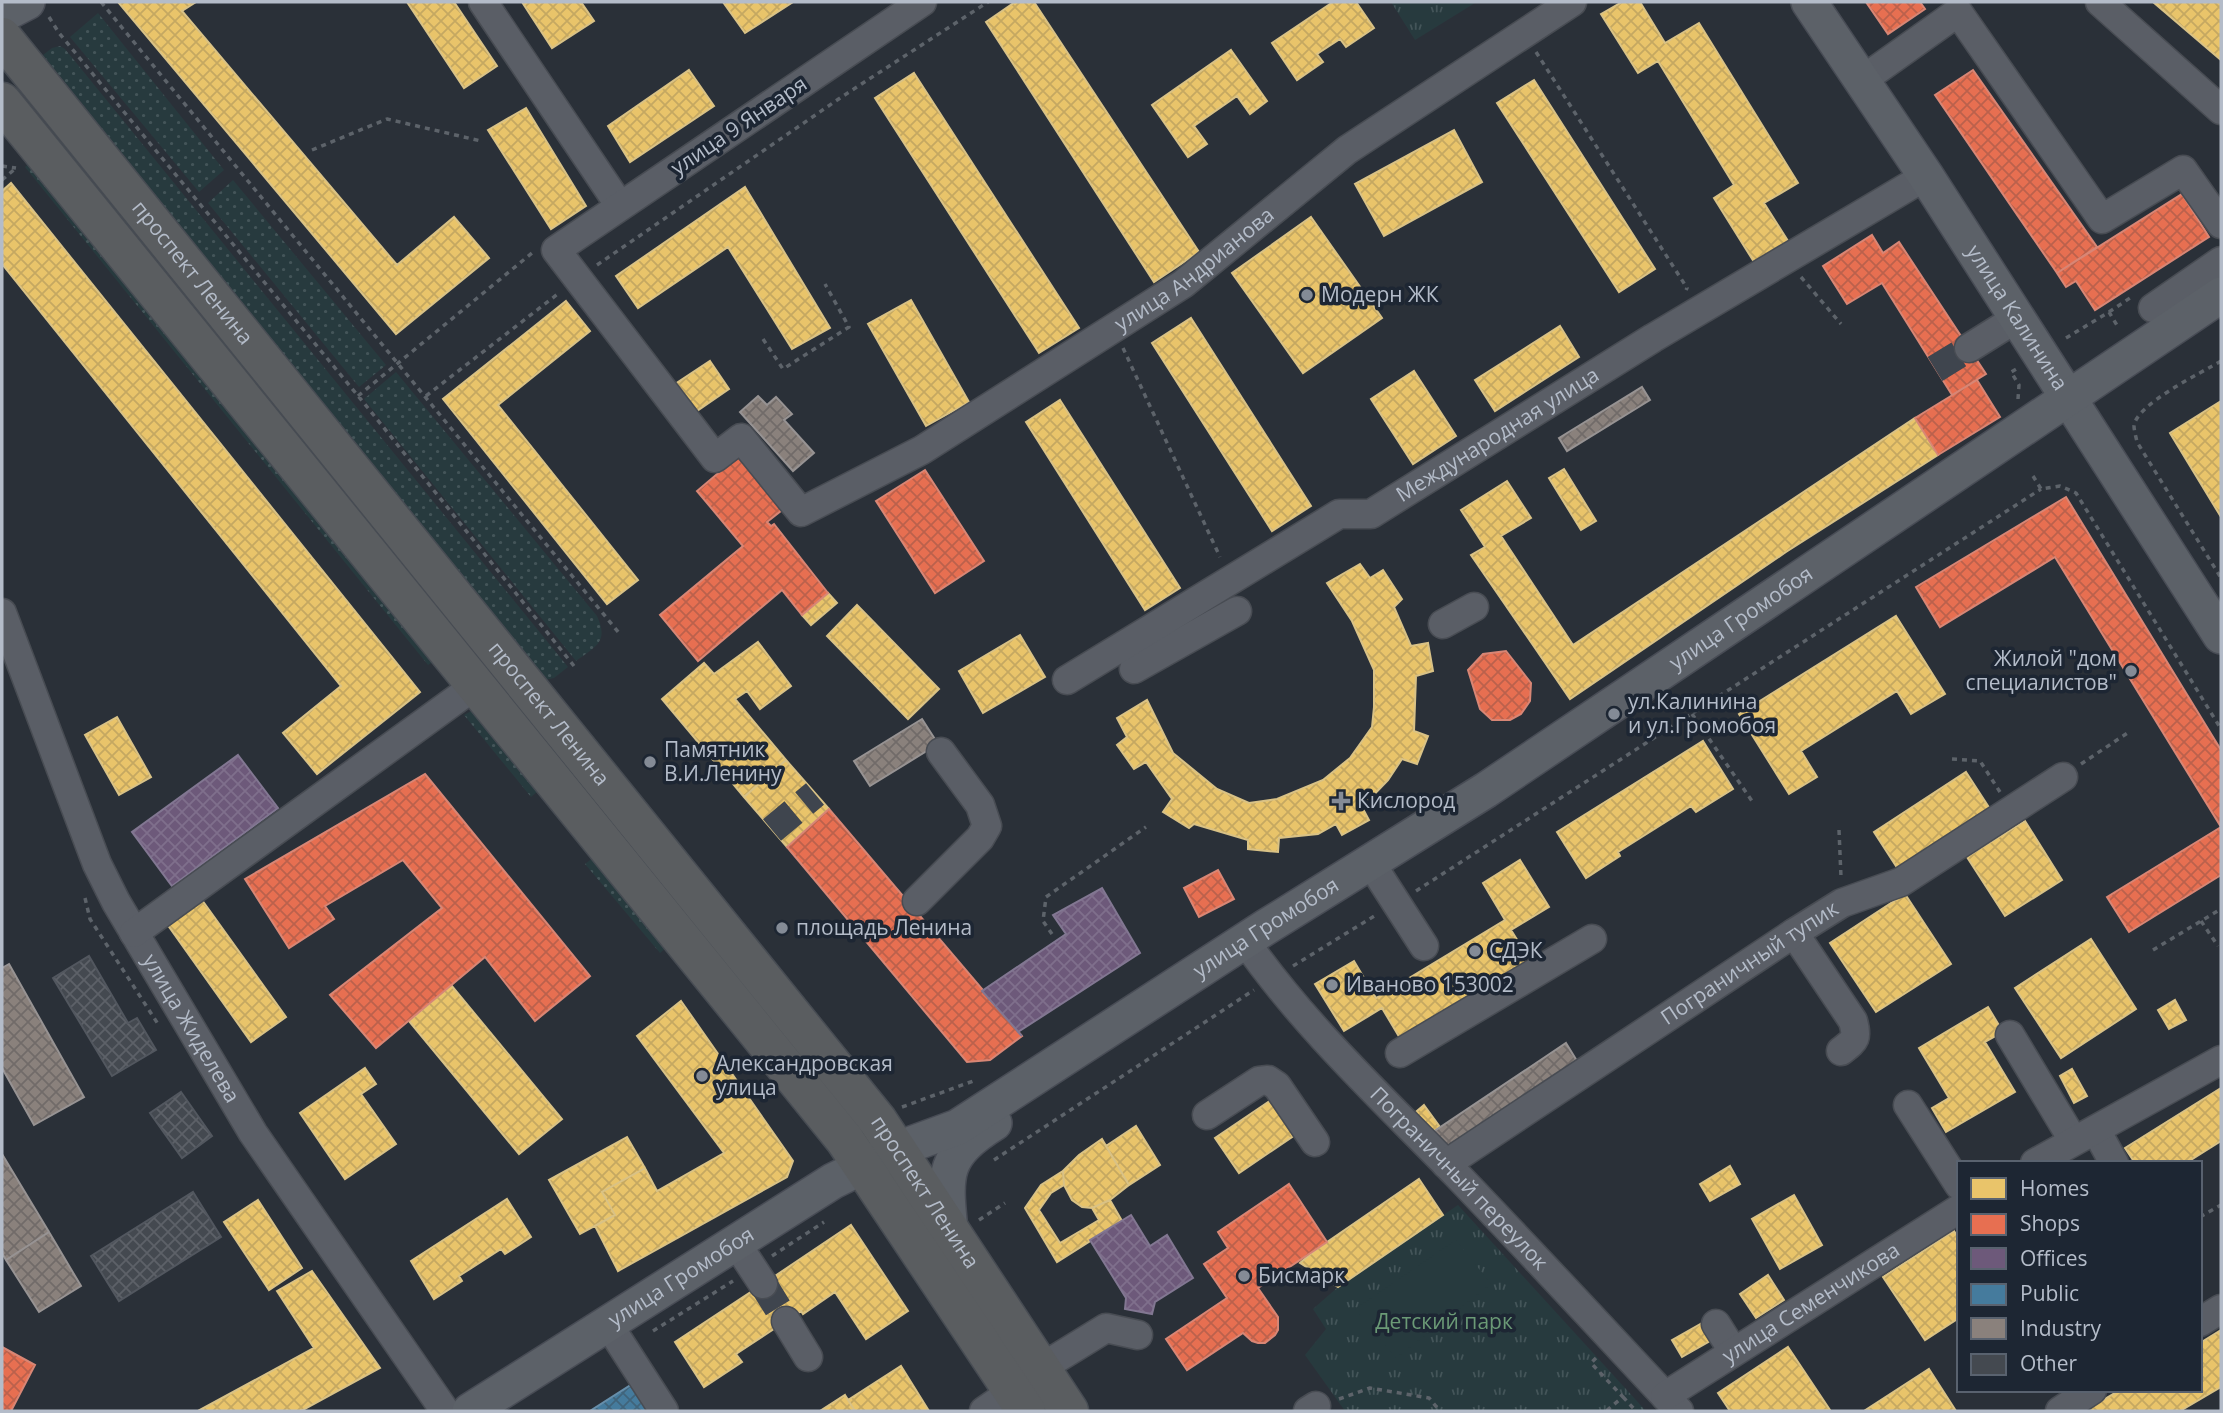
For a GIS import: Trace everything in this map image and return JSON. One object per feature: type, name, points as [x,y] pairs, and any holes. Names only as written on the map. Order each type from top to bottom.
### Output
[{"type":"highway","name":"проспект Ленина","points":[[2,37],[962,1226],[1016,1396]]},
{"type":"highway","name":"проспект Ленина","points":[[2,102],[864,1166],[1016,1396],[1069,1411]]},
{"type":"main road","name":"улица Калинина","points":[[1809,2],[1926,176],[2221,636]]},
{"type":"main road","points":[[2,15],[38,8]]},
{"type":"main road","name":"улица Громобоя","points":[[470,1411],[833,1181],[898,1149],[958,1127],[1257,959],[1388,889],[2074,407],[2221,295]]},
{"type":"main road","name":"улица Громобоя","points":[[962,1226],[946,1188],[948,1169],[976,1153],[1257,959],[1486,790],[2074,407],[2221,320]]},
{"type":"main road","name":"улица Громобоя","points":[[898,1149],[976,1153]]},
{"type":"street","points":[[483,2],[621,206]]},
{"type":"street","name":"улица 9 Января","points":[[578,278],[556,250],[922,2]]},
{"type":"street","name":"улица Андрианова","points":[[578,278],[715,458],[741,438],[801,513],[922,450],[1183,284],[1348,150],[1572,2]]},
{"type":"street","points":[[2100,2],[2221,110]]},
{"type":"street","points":[[1861,81],[1961,5],[2102,219],[2183,170],[2221,224]]},
{"type":"street","name":"Международная улица","points":[[1067,680],[1133,666],[1181,628],[1232,580],[1339,514],[1371,514],[1653,338],[1926,176]]},
{"type":"street","points":[[2153,307],[2221,261]]},
{"type":"street","points":[[1969,348],[2017,317]]},
{"type":"street","points":[[1443,625],[1474,607]]},
{"type":"street","points":[[1181,628],[1237,611]]},
{"type":"street","name":"улица Жиделева","points":[[2,613],[97,864],[134,933],[253,1133],[445,1411]]},
{"type":"street","points":[[134,933],[476,685]]},
{"type":"street","points":[[916,901],[980,838],[987,826],[980,805],[941,752]]},
{"type":"street","name":"Пограничный тупик","points":[[1446,1164],[1794,933],[1842,903],[1900,883],[2063,777]]},
{"type":"street","points":[[1388,889],[1424,946]]},
{"type":"street","points":[[1794,933],[1853,1021],[1856,1032],[1854,1041],[1841,1051]]},
{"type":"street","points":[[1399,1053],[1592,940]]},
{"type":"street","name":"Пограничный переулок","points":[[1257,959],[1379,1097],[1446,1164],[1672,1404]]},
{"type":"street","points":[[2010,1035],[2085,1135],[2112,1161]]},
{"type":"street","points":[[2039,1161],[2221,1060]]},
{"type":"street","points":[[1207,1115],[1259,1081],[1268,1080],[1277,1086],[1315,1142]]},
{"type":"street","points":[[1908,1105],[1957,1182]]},
{"type":"street","name":"улица Семенчикова","points":[[1672,1404],[1733,1351],[1957,1210]]},
{"type":"street","points":[[736,1242],[763,1284]]},
{"type":"street","points":[[2202,1321],[2221,1308]]},
{"type":"street","points":[[786,1321],[808,1357]]},
{"type":"street","points":[[608,1324],[664,1411]]},
{"type":"street","points":[[1716,1325],[1733,1351]]},
{"type":"street","points":[[1016,1396],[1106,1328],[1138,1335]]},
{"type":"street","points":[[2064,1410],[2089,1392]]},
{"type":"path","points":[[101,2],[619,632]]},
{"type":"path","points":[[426,397],[578,278],[843,96],[988,2]]},
{"type":"path","points":[[38,8],[358,396],[575,666]]},
{"type":"path","points":[[1533,48],[1687,288],[1681,298]]},
{"type":"path","points":[[312,150],[387,119],[481,141]]},
{"type":"path","points":[[2,166],[16,168],[2,180]]},
{"type":"path","points":[[1787,258],[1841,324]]},
{"type":"path","points":[[763,339],[783,369],[849,327],[825,284]]},
{"type":"path","points":[[2066,338],[2109,313],[2118,327]]},
{"type":"path","points":[[1119,340],[1232,580]]},
{"type":"path","points":[[2221,361],[2164,395],[2140,414],[2134,425],[2137,442],[2221,578]]},
{"type":"path","points":[[358,396],[398,363]]},
{"type":"path","points":[[2016,404],[2019,385],[2011,372],[2021,366]]},
{"type":"path","points":[[2033,476],[2041,489]]},
{"type":"path","points":[[976,1153],[1257,959],[1388,889],[1692,715],[2041,489],[2060,486],[2076,493],[2221,729]]},
{"type":"path","points":[[1692,715],[1752,801]]},
{"type":"path","points":[[2063,777],[2129,732]]},
{"type":"path","points":[[1952,759],[1980,761],[2013,811]]},
{"type":"path","points":[[1052,934],[1043,920],[1046,897],[1146,827]]},
{"type":"path","points":[[1839,830],[1842,903]]},
{"type":"path","points":[[2153,950],[2221,909]]},
{"type":"path","points":[[2201,921],[2218,946]]},
{"type":"path","points":[[896,1108],[934,1094]]},
{"type":"path","points":[[962,1226],[1005,1203]]},
{"type":"path","points":[[2202,1216],[2221,1205]]},
{"type":"path","points":[[1596,1358],[1591,1363],[1636,1411]]},
{"type":"path","points":[[1320,1406],[1370,1388],[1429,1398],[1440,1411]]},
{"type":"path","points":[[1606,1411],[1623,1397]]},
{"type":"green space","points":[[1391,2],[1474,2],[1475,3],[1415,40]]},
{"type":"green space","points":[[98,13],[224,170],[199,192],[70,37]]},
{"type":"green space","points":[[60,46],[568,667],[554,678],[545,680],[43,55]]},
{"type":"green space","points":[[33,160],[443,655],[428,665],[25,167]]},
{"type":"green space","points":[[233,180],[386,365],[359,387],[208,203]]},
{"type":"green space","points":[[396,372],[597,616],[601,638],[595,647],[576,661],[364,399]]},
{"type":"green space","points":[[473,710],[538,791],[531,797],[464,715]]},
{"type":"green space","points":[[594,857],[667,947],[660,953],[585,864]]},
{"type":"green space","name":"Детский парк","points":[[1458,1205],[1646,1411],[1345,1411],[1305,1355],[1326,1329],[1313,1309],[1338,1287]]},
{"type":"green space","points":[[1456,1240],[1491,1284],[1396,1358],[1355,1309]]},
{"type":"building: Homes","points":[[118,2],[196,2],[182,11],[397,265],[454,217],[489,258],[396,334]]},
{"type":"building: Homes","points":[[407,2],[454,2],[497,66],[464,88]]},
{"type":"building: Homes","points":[[522,2],[581,2],[594,21],[552,48]]},
{"type":"building: Homes","points":[[723,2],[793,2],[745,33]]},
{"type":"building: Homes","points":[[1015,2],[1034,2],[1199,252],[1154,282],[986,22]]},
{"type":"building: Homes","points":[[1333,2],[1356,2],[1374,28],[1346,47],[1340,39],[1317,54],[1323,62],[1297,80],[1272,43]]},
{"type":"building: Homes","points":[[1622,2],[1640,2],[1665,43],[1699,23],[1798,183],[1764,203],[1788,241],[1754,262],[1714,198],[1734,185],[1658,61],[1638,73],[1601,14]]},
{"type":"building: Homes","points":[[2153,2],[2221,4],[2221,60]]},
{"type":"building: Homes","points":[[1231,50],[1267,101],[1250,114],[1237,96],[1194,126],[1207,144],[1188,157],[1152,105]]},
{"type":"building: Homes","points":[[689,70],[714,106],[630,162],[608,126]]},
{"type":"building: Homes","points":[[914,73],[1079,328],[1039,353],[875,98]]},
{"type":"building: Homes","points":[[1534,80],[1655,269],[1619,292],[1497,103]]},
{"type":"building: Homes","points":[[526,108],[586,206],[551,229],[488,130]]},
{"type":"building: Homes","points":[[1454,130],[1482,182],[1384,236],[1355,184]]},
{"type":"building: Homes","points":[[11,183],[420,692],[317,774],[283,733],[341,686],[2,264],[2,191]]},
{"type":"building: Homes","points":[[745,187],[830,328],[792,349],[728,247],[638,308],[616,276]]},
{"type":"building: Homes","name":"Модерн ЖК","points":[[1311,217],[1382,318],[1303,373],[1232,273]]},
{"type":"building: Homes","points":[[911,300],[969,402],[926,426],[868,324]]},
{"type":"building: Homes","points":[[566,301],[590,331],[498,405],[638,580],[607,604],[443,399]]},
{"type":"building: Homes","points":[[1191,318],[1311,506],[1272,531],[1152,343]]},
{"type":"building: Homes","points":[[1560,326],[1579,357],[1495,411],[1475,380]]},
{"type":"building: Homes","points":[[710,361],[729,389],[694,413],[675,384]]},
{"type":"building: Homes","points":[[1414,371],[1456,436],[1413,464],[1371,399]]},
{"type":"building: Homes","points":[[1060,400],[1180,588],[1145,610],[1026,422]]},
{"type":"building: Homes","points":[[2221,401],[2221,517],[2170,433]]},
{"type":"building: Homes","points":[[1915,418],[1938,455],[1786,552],[1570,699],[1471,555],[1485,547],[1461,510],[1507,481],[1531,518],[1501,536],[1573,645]]},
{"type":"building: Homes","points":[[1564,469],[1596,521],[1581,530],[1549,478]]},
{"type":"building: Homes","points":[[1360,564],[1370,578],[1383,570],[1402,599],[1394,607],[1411,646],[1428,643],[1433,671],[1416,676],[1414,731],[1428,736],[1417,764],[1402,759],[1388,780],[1362,807],[1369,820],[1342,835],[1336,824],[1318,834],[1279,838],[1278,852],[1248,849],[1248,840],[1194,824],[1189,828],[1163,812],[1172,799],[1146,762],[1134,769],[1117,745],[1127,737],[1117,718],[1147,700],[1173,753],[1217,789],[1249,803],[1277,799],[1323,780],[1350,758],[1372,727],[1374,670],[1352,621],[1327,583]]},
{"type":"building: Homes","points":[[828,593],[837,603],[811,625],[802,615]]},
{"type":"building: Homes","points":[[857,605],[939,689],[908,719],[827,636]]},
{"type":"building: Homes","points":[[1896,616],[1945,694],[1911,714],[1897,691],[1801,751],[1817,777],[1789,794],[1739,714]]},
{"type":"building: Homes","points":[[1020,635],[1045,677],[983,713],[959,671]]},
{"type":"building: Homes","points":[[758,642],[791,686],[760,709],[747,691],[735,699],[786,760],[744,797],[662,699],[704,663],[714,674]]},
{"type":"building: Homes","points":[[117,717],[151,777],[119,795],[85,735]]},
{"type":"building: Homes","points":[[1703,741],[1733,789],[1696,812],[1691,806],[1618,852],[1620,856],[1586,878],[1557,832]]},
{"type":"building: Homes","points":[[786,760],[829,809],[787,847],[744,797]]},
{"type":"building: Homes","points":[[1966,772],[1990,809],[1898,869],[1874,832]]},
{"type":"building: Homes","points":[[2025,821],[2062,880],[2005,916],[1967,857]]},
{"type":"building: Homes","points":[[1520,860],[1549,907],[1511,930],[1531,962],[1401,1040],[1382,1008],[1344,1031],[1315,984],[1354,961],[1376,998],[1505,920],[1483,883]]},
{"type":"building: Homes","points":[[1905,894],[1951,964],[1876,1012],[1830,943]]},
{"type":"building: Homes","points":[[202,900],[286,1017],[251,1042],[167,924]]},
{"type":"building: Homes","points":[[2091,939],[2136,1009],[2061,1058],[2015,988]]},
{"type":"building: Homes","points":[[451,985],[562,1119],[519,1154],[409,1021]]},
{"type":"building: Homes","points":[[2175,1000],[2186,1020],[2169,1029],[2158,1010]]},
{"type":"building: Homes","points":[[681,1001],[793,1161],[787,1177],[618,1271],[595,1226],[615,1215],[602,1192],[645,1168],[657,1191],[724,1153],[637,1036]]},
{"type":"building: Homes","points":[[1988,1007],[2003,1032],[1985,1042],[2015,1092],[1946,1132],[1932,1108],[1949,1098],[1919,1048]]},
{"type":"building: Homes","points":[[365,1068],[376,1084],[361,1094],[396,1144],[345,1179],[300,1113]]},
{"type":"building: Homes","points":[[2072,1069],[2087,1096],[2074,1103],[2060,1076]]},
{"type":"building: Homes","points":[[2221,1088],[2221,1141],[2189,1161],[2134,1161],[2125,1148]]},
{"type":"building: Homes","points":[[1277,1096],[1301,1131],[1239,1173],[1215,1138]]},
{"type":"building: Homes","points":[[1424,1105],[1440,1127],[1430,1134],[1411,1116]]},
{"type":"building: Homes","points":[[1136,1126],[1160,1165],[1129,1185],[1106,1146]]},
{"type":"building: Homes","points":[[627,1137],[645,1168],[602,1192],[615,1215],[580,1234],[549,1180]]},
{"type":"building: Homes","points":[[1102,1139],[1129,1185],[1110,1200],[1092,1208],[1082,1207],[1072,1200],[1064,1185],[1063,1171],[1079,1155]]},
{"type":"building: Homes","points":[[1730,1166],[1740,1184],[1710,1201],[1700,1184]]},
{"type":"building: Homes","points":[[1063,1171],[1064,1185],[1051,1193],[1039,1210],[1060,1243],[1099,1220],[1092,1208],[1110,1200],[1122,1221],[1057,1262],[1025,1208],[1041,1185]]},
{"type":"building: Homes","points":[[1419,1179],[1443,1215],[1338,1287],[1300,1263],[1314,1251]]},
{"type":"building: Homes","points":[[1794,1195],[1822,1245],[1780,1269],[1752,1219]]},
{"type":"building: Homes","points":[[507,1199],[531,1237],[505,1254],[501,1249],[459,1276],[462,1281],[434,1299],[411,1261]]},
{"type":"building: Homes","points":[[258,1200],[302,1268],[269,1290],[224,1222]]},
{"type":"building: Homes","points":[[851,1225],[908,1311],[866,1339],[835,1292],[803,1314],[801,1311],[786,1321],[763,1284]]},
{"type":"building: Homes","points":[[1954,1231],[1957,1236],[1957,1319],[1925,1340],[1883,1277]]},
{"type":"building: Homes","points":[[312,1271],[380,1368],[301,1411],[198,1411],[314,1348],[277,1291]]},
{"type":"building: Homes","points":[[1768,1275],[1784,1300],[1756,1318],[1740,1294]]},
{"type":"building: Homes","points":[[763,1284],[786,1321],[736,1354],[742,1362],[704,1387],[675,1342]]},
{"type":"building: Homes","points":[[1702,1323],[1712,1340],[1682,1357],[1672,1340]]},
{"type":"building: Homes","points":[[2221,1330],[2221,1387],[2180,1411],[2089,1411],[2088,1409],[2117,1392],[2202,1392],[2202,1342]]},
{"type":"building: Homes","points":[[1788,1347],[1830,1410],[1730,1411],[1718,1393]]},
{"type":"building: Homes","points":[[901,1366],[929,1411],[855,1411],[848,1400]]},
{"type":"building: Homes","points":[[1929,1369],[1956,1411],[1864,1411]]},
{"type":"building: Homes","points":[[845,1395],[855,1411],[820,1411]]},
{"type":"building: Shops","points":[[1866,2],[1920,2],[1925,9],[1888,34]]},
{"type":"building: Shops","points":[[1973,70],[2097,247],[2057,273],[1935,95]]},
{"type":"building: Shops","points":[[2182,194],[2209,237],[2095,310],[2076,281],[2066,287],[2057,273]]},
{"type":"building: Shops","points":[[1872,235],[1883,253],[1899,242],[1986,374],[1952,395],[1882,283],[1847,304],[1823,266]]},
{"type":"building: Shops","points":[[1977,380],[2000,417],[1938,455],[1915,418]]},
{"type":"building: Shops","points":[[742,453],[786,507],[767,522],[771,526],[774,524],[828,593],[802,615],[782,590],[698,661],[660,615],[743,546],[697,491]]},
{"type":"building: Shops","points":[[925,470],[984,561],[935,593],[876,501]]},
{"type":"building: Shops","points":[[2066,497],[2221,750],[2221,827],[2055,557],[1940,627],[1916,587]]},
{"type":"building: Shops","points":[[1506,651],[1531,683],[1530,701],[1521,714],[1510,720],[1492,720],[1480,709],[1468,670],[1483,654]]},
{"type":"building: Shops","points":[[425,774],[590,976],[535,1021],[485,957],[376,1048],[330,995],[442,908],[403,860],[325,906],[334,919],[289,948],[245,879]]},
{"type":"building: Shops","points":[[829,809],[1022,1036],[990,1060],[967,1062],[787,847]]},
{"type":"building: Shops","points":[[2221,827],[2221,875],[2129,932],[2107,897]]},
{"type":"building: Shops","points":[[1218,870],[1234,899],[1199,917],[1184,888]]},
{"type":"building: Shops","name":"Бисмарк","points":[[1289,1184],[1327,1242],[1258,1288],[1278,1317],[1278,1330],[1275,1335],[1265,1343],[1258,1343],[1243,1333],[1187,1370],[1166,1339],[1227,1298],[1204,1264],[1228,1248],[1218,1232]]},
{"type":"building: Shops","points":[[2,1347],[35,1365],[11,1411],[2,1411]]},
{"type":"building: Offices","points":[[238,755],[278,808],[172,886],[132,832]]},
{"type":"building: Offices","points":[[1102,888],[1140,953],[1018,1032],[982,991],[1066,934],[1053,915]]},
{"type":"building: Offices","points":[[1131,1215],[1150,1246],[1167,1235],[1193,1278],[1155,1302],[1152,1314],[1125,1309],[1126,1298],[1090,1240]]},
{"type":"building: Public","points":[[637,1381],[656,1411],[590,1411]]},
{"type":"building: Industry","points":[[1642,387],[1650,400],[1567,451],[1559,438]]},
{"type":"building: Industry","points":[[758,396],[767,405],[776,397],[792,414],[784,420],[814,453],[793,471],[740,412]]},
{"type":"building: Industry","points":[[922,719],[938,744],[870,786],[854,761]]},
{"type":"building: Industry","points":[[9,964],[84,1097],[34,1125],[2,1068],[2,968]]},
{"type":"building: Industry","points":[[1566,1043],[1577,1061],[1445,1152],[1430,1134]]},
{"type":"building: Industry","points":[[2,1154],[49,1232],[6,1260],[2,1253]]},
{"type":"building: Industry","points":[[49,1232],[81,1286],[39,1312],[6,1260]]},
{"type":"building: Other","points":[[89,956],[128,1023],[137,1018],[156,1050],[112,1076],[53,978]]},
{"type":"building: Other","points":[[181,1092],[212,1136],[182,1158],[150,1113]]},
{"type":"building: Other","points":[[193,1192],[221,1237],[119,1301],[91,1256]]},
{"type":"tunnel","points":[[1935,369],[1969,348]]},
{"type":"tunnel","points":[[772,830],[815,794]]},
{"type":"tunnel","points":[[763,1284],[786,1321]]},
{"type":"place","name":"Модерн ЖК","points":[[1307,295]]},
{"type":"place","name":"Жилой \"дом специалистов\"","points":[[2131,671]]},
{"type":"place","name":"ул.Калинина и ул.Громобоя","points":[[1614,714]]},
{"type":"place","name":"Памятник В.И.Ленину","points":[[650,762]]},
{"type":"place","name":"Кислород","points":[[1341,801]]},
{"type":"place","name":"площадь Ленина","points":[[782,928]]},
{"type":"place","name":"СДЭК","points":[[1475,951]]},
{"type":"place","name":"Иваново 153002","points":[[1332,985]]},
{"type":"place","name":"Александровская улица","points":[[702,1076]]},
{"type":"place","name":"Бисмарк","points":[[1244,1276]]}]
